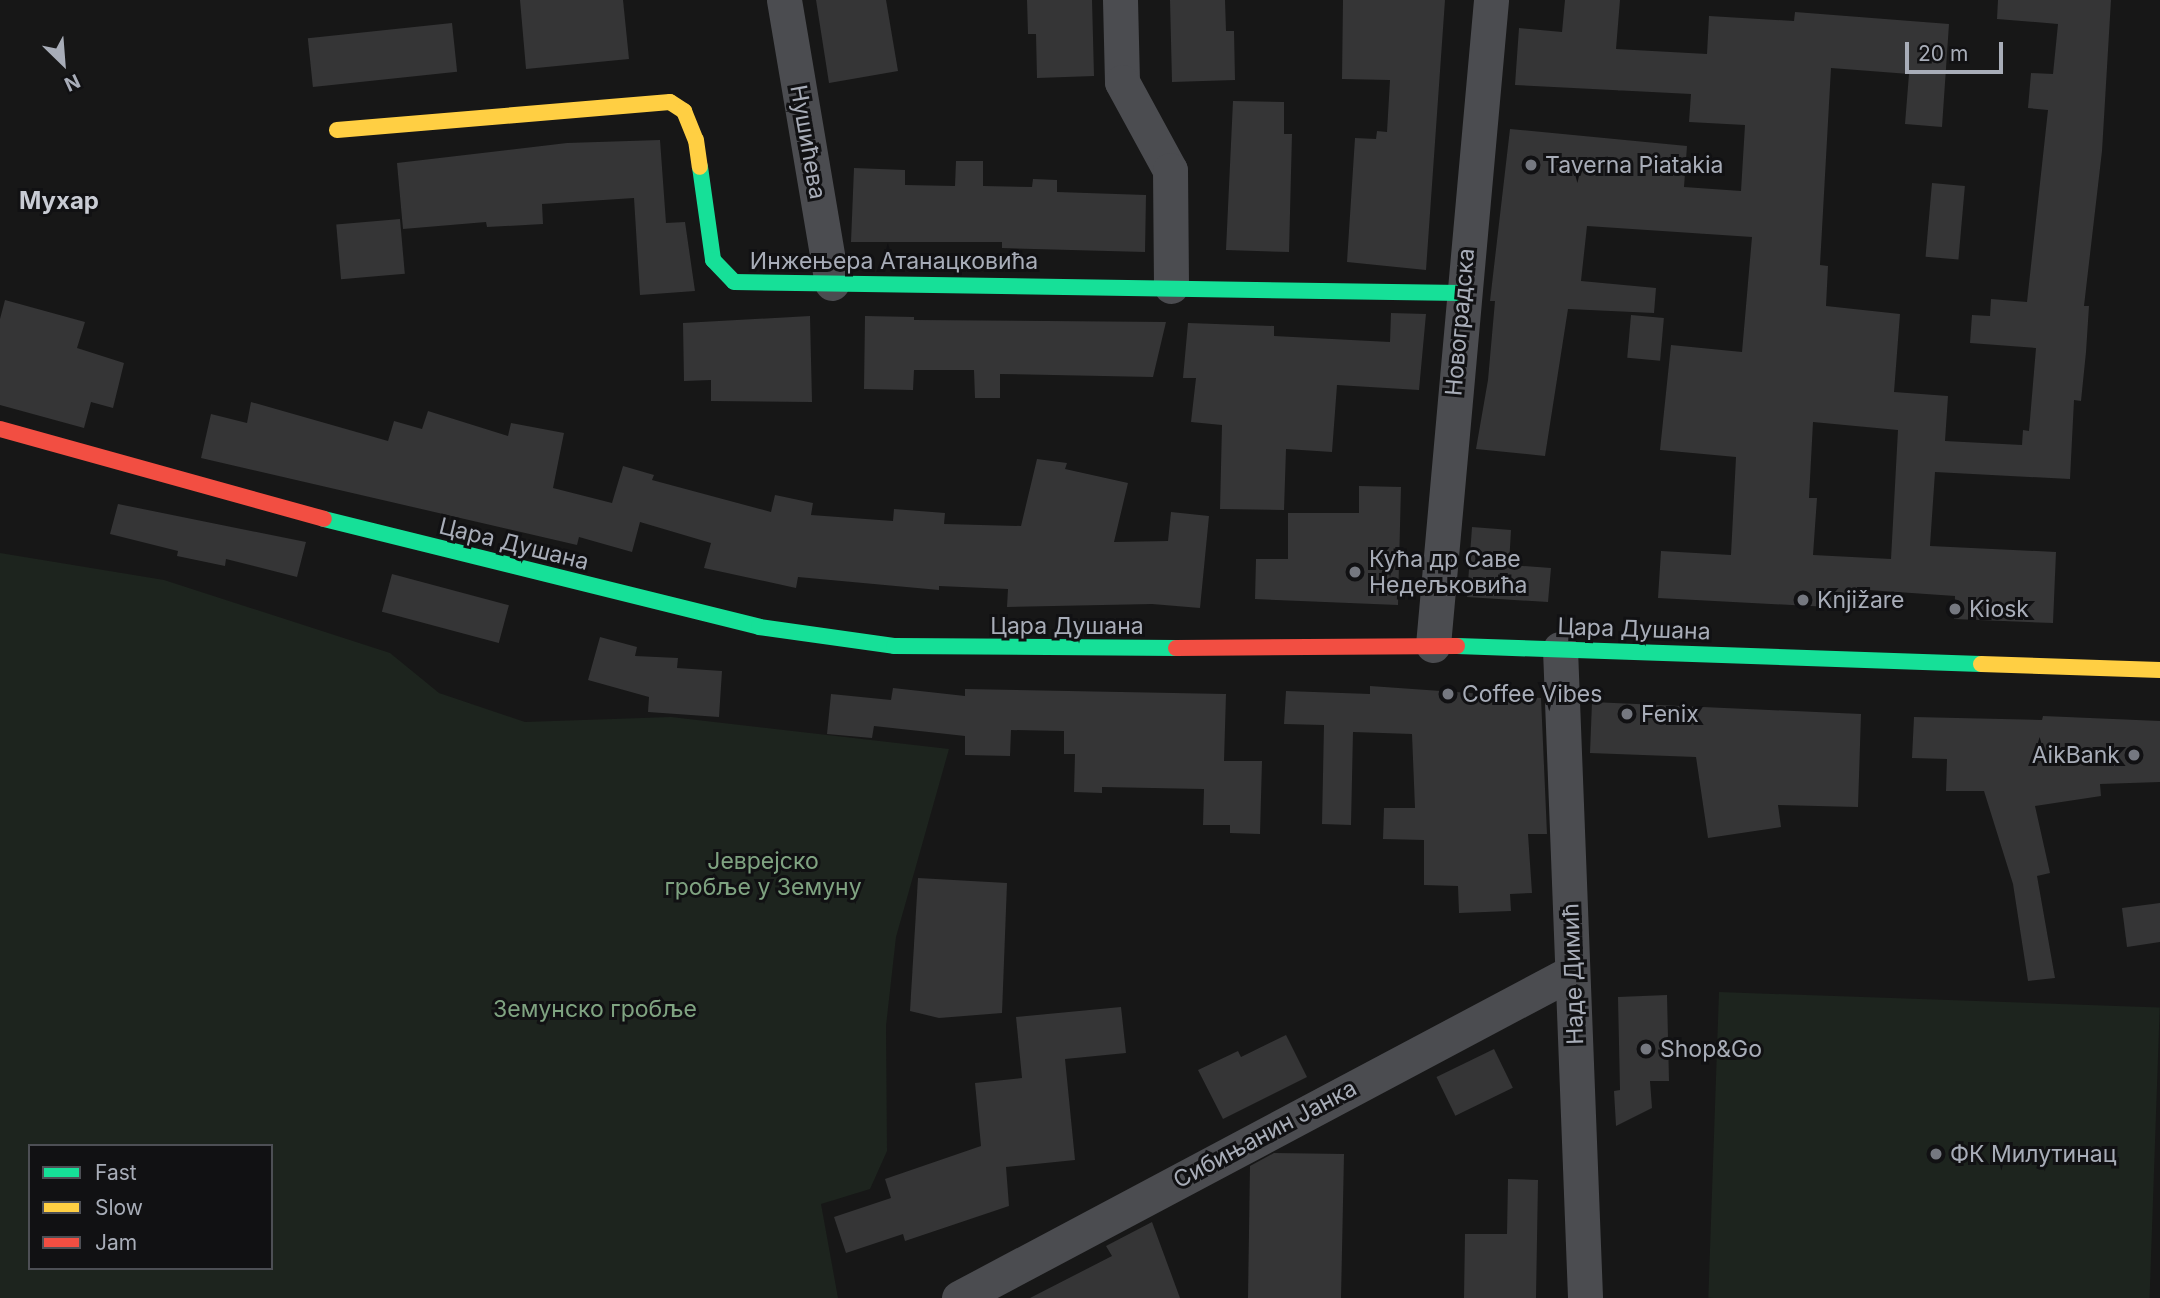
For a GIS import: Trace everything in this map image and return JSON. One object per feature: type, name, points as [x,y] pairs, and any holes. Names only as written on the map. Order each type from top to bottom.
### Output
[{"type":"main road","name":"Инжењера Атанацковића","points":[[337,130],[670,102],[684,111],[691,123],[709,245],[720,272],[748,284],[1171,286],[1462,293]]},
{"type":"main road","name":"Цара Душана","points":[[0,429],[360,529],[759,627],[953,649],[1433,645],[2160,670]]},
{"type":"street","name":"Нушићева","points":[[784,0],[832,283]]},
{"type":"street","points":[[1120,0],[1122,82],[1166,159],[1171,178],[1171,286]]},
{"type":"street","name":"Новоградска","points":[[1433,645],[1462,293],[1491,0]]},
{"type":"street","name":"Наде Димић","points":[[1560,649],[1586,1298]]},
{"type":"street","name":"Сибињанин Јанка","points":[[958,1298],[1573,972]]},
{"type":"green space","name":"Земунско гробље","points":[[0,553],[164,580],[390,653],[439,693],[525,722],[671,717],[949,749],[896,937],[886,1026],[887,1151],[870,1189],[821,1204],[838,1298],[0,1298]]},
{"type":"green space","name":"ФК Милутинац","points":[[1719,992],[2160,1007],[2150,1298],[1708,1298]]},
{"type":"building","points":[[520,0],[623,0],[629,59],[526,69]]},
{"type":"building","points":[[816,0],[886,0],[898,71],[829,83]]},
{"type":"building","points":[[1027,0],[1092,0],[1094,76],[1037,78],[1036,34],[1028,34]]},
{"type":"building","points":[[1170,0],[1225,0],[1226,31],[1234,31],[1235,80],[1172,82]]},
{"type":"building","points":[[1343,0],[1445,0],[1426,270],[1347,262],[1355,138],[1376,139],[1377,131],[1387,132],[1390,80],[1342,79]]},
{"type":"building","points":[[1565,0],[1620,0],[1616,49],[1707,54],[1709,16],[1794,21],[1795,12],[1949,24],[1942,127],[1905,124],[1909,74],[1831,68],[1820,265],[1828,266],[1826,306],[1900,314],[1894,392],[1948,396],[1945,441],[2022,445],[2023,430],[2029,431],[2036,348],[1970,343],[1972,315],[1990,316],[1991,299],[2027,302],[2048,110],[2028,108],[2031,73],[2053,74],[2058,24],[1997,19],[1998,0],[2111,0],[2102,151],[2084,306],[2089,306],[2086,352],[2081,401],[2074,400],[2070,479],[1935,472],[1930,546],[2056,552],[2053,623],[1954,619],[1955,596],[1868,590],[1867,609],[1658,598],[1661,551],[1731,555],[1736,457],[1660,450],[1671,345],[1742,352],[1752,237],[1587,226],[1581,281],[1656,288],[1654,313],[1568,309],[1545,456],[1476,449],[1488,380],[1495,301],[1490,301],[1510,129],[1687,146],[1684,187],[1741,191],[1745,125],[1689,122],[1691,94],[1515,85],[1519,28],[1562,32]],"holes":[[[1813,422],[1898,430],[1891,559],[1813,555],[1817,498],[1809,498]]]},
{"type":"building","points":[[452,23],[457,72],[313,87],[308,38]]},
{"type":"building","points":[[1233,101],[1284,102],[1284,134],[1292,134],[1289,252],[1226,250]]},
{"type":"building","points":[[660,140],[666,223],[685,222],[695,291],[640,295],[634,198],[542,204],[543,224],[487,227],[486,222],[403,229],[397,163],[567,143]]},
{"type":"building","points":[[956,161],[983,161],[983,186],[1032,187],[1033,179],[1057,180],[1057,192],[1146,195],[1145,252],[1002,248],[1002,242],[851,242],[854,168],[905,170],[905,185],[955,186]]},
{"type":"building","points":[[1932,183],[1965,186],[1958,260],[1926,257]]},
{"type":"building","points":[[400,219],[405,274],[341,279],[336,225]]},
{"type":"building","points":[[5,300],[85,322],[77,348],[124,363],[113,408],[91,402],[84,428],[0,405],[0,319]]},
{"type":"building","points":[[1391,313],[1426,314],[1419,390],[1337,385],[1332,452],[1286,449],[1284,510],[1220,509],[1222,425],[1191,422],[1196,378],[1183,378],[1188,323],[1274,326],[1274,336],[1390,342]]},
{"type":"building","points":[[1631,315],[1664,318],[1660,361],[1627,358]]},
{"type":"building","points":[[810,316],[812,402],[711,401],[711,380],[684,381],[683,323]]},
{"type":"building","points":[[865,316],[914,317],[914,320],[1166,322],[1153,377],[1000,374],[1000,398],[975,398],[974,370],[914,370],[913,390],[864,389]]},
{"type":"building","points":[[251,402],[388,441],[394,421],[422,429],[428,411],[508,436],[511,423],[564,433],[553,488],[612,503],[623,466],[654,475],[652,480],[771,512],[775,495],[813,503],[811,515],[893,521],[894,509],[945,513],[944,524],[1021,526],[1037,459],[1067,463],[1065,469],[1128,483],[1114,542],[1168,541],[1171,512],[1209,516],[1200,608],[1152,604],[1007,607],[1008,589],[939,586],[939,590],[798,577],[796,588],[704,568],[711,543],[640,522],[632,552],[579,537],[577,545],[201,458],[211,414],[247,423]]},
{"type":"building","name":"Кућа др Саве Недељковића","points":[[1359,486],[1401,487],[1398,605],[1255,599],[1256,559],[1288,559],[1288,513],[1359,513]]},
{"type":"building","points":[[118,504],[306,542],[297,577],[226,559],[225,566],[177,556],[178,551],[110,534]]},
{"type":"building","points":[[1472,527],[1511,530],[1509,565],[1551,568],[1548,602],[1467,597]]},
{"type":"building","points":[[392,574],[509,605],[499,643],[382,612]]},
{"type":"building","points":[[600,637],[637,647],[635,656],[678,658],[677,668],[722,671],[719,717],[648,712],[649,697],[588,680]]},
{"type":"building","points":[[1370,686],[1541,698],[1547,834],[1528,834],[1532,893],[1510,894],[1511,911],[1459,913],[1458,886],[1424,885],[1424,840],[1383,839],[1384,808],[1415,808],[1412,734],[1353,732],[1351,825],[1322,824],[1324,725],[1284,724],[1286,691],[1370,694]]},
{"type":"building","points":[[893,688],[965,696],[965,689],[1226,694],[1224,761],[1262,761],[1260,834],[1230,833],[1230,825],[1203,825],[1204,789],[1102,787],[1102,793],[1074,792],[1075,754],[1064,754],[1064,731],[1011,730],[1010,756],[965,755],[965,736],[874,726],[872,738],[827,734],[831,694],[891,700]]},
{"type":"building","points":[[1592,702],[1861,714],[1858,807],[1778,805],[1781,827],[1708,838],[1696,757],[1590,753]]},
{"type":"building","points":[[2043,716],[2160,721],[2160,782],[2100,784],[2101,796],[2035,806],[2050,873],[2037,876],[2055,978],[2028,981],[2013,884],[1984,791],[1946,791],[1947,759],[1912,758],[1914,717],[2042,720]]},
{"type":"building","points":[[918,878],[1007,883],[1002,1013],[939,1018],[910,1011]]},
{"type":"building","points":[[2160,903],[2160,942],[2127,947],[2122,908]]},
{"type":"building","points":[[1667,995],[1669,1081],[1650,1081],[1652,1108],[1616,1126],[1614,1091],[1620,1090],[1618,997]]},
{"type":"building","points":[[1121,1007],[1126,1053],[1065,1059],[1075,1160],[1006,1167],[1009,1206],[905,1241],[903,1234],[846,1253],[834,1217],[891,1198],[885,1179],[981,1146],[975,1083],[1022,1078],[1016,1017]]},
{"type":"building","points":[[1286,1035],[1307,1077],[1223,1119],[1198,1070],[1238,1051],[1241,1057]]},
{"type":"building","points":[[1494,1049],[1513,1088],[1455,1116],[1436,1077]]},
{"type":"building","points":[[1274,1153],[1344,1154],[1341,1298],[1248,1298],[1250,1166]]},
{"type":"building","points":[[1508,1179],[1538,1180],[1536,1298],[1464,1298],[1465,1234],[1507,1234]]},
{"type":"building","points":[[1152,1222],[1180,1298],[1030,1298],[1112,1256],[1106,1246]]},
{"type":"traffic: fast","points":[[700,167],[713,260],[734,282],[1462,293]]},
{"type":"traffic: fast","points":[[324,519],[759,627],[894,646],[1176,648]]},
{"type":"traffic: fast","points":[[1457,646],[1981,664]]},
{"type":"traffic: slow","points":[[337,130],[670,102],[684,111],[696,140],[700,167]]},
{"type":"traffic: slow","points":[[1981,664],[2160,670]]},
{"type":"traffic: jam","points":[[0,429],[324,519]]},
{"type":"traffic: jam","points":[[1176,648],[1457,646]]},
{"type":"place","name":"Taverna Piatakia","points":[[1531,165]]},
{"type":"place","name":"Кућа др Саве Недељковића","points":[[1355,572]]},
{"type":"place","name":"Knjižare","points":[[1803,600]]},
{"type":"place","name":"Kiosk","points":[[1955,609]]},
{"type":"place","name":"Coffee Vibes","points":[[1448,694]]},
{"type":"place","name":"Fenix","points":[[1627,714]]},
{"type":"place","name":"AikBank","points":[[2134,755]]},
{"type":"place","name":"Shop&Go","points":[[1646,1049]]},
{"type":"place","name":"ФК Милутинац","points":[[1936,1154]]},
{"type":"district","name":"Мухар","points":[[59,201]]},
{"type":"park label","name":"Јеврејско гробље у Земуну","points":[[763,874]]}]
